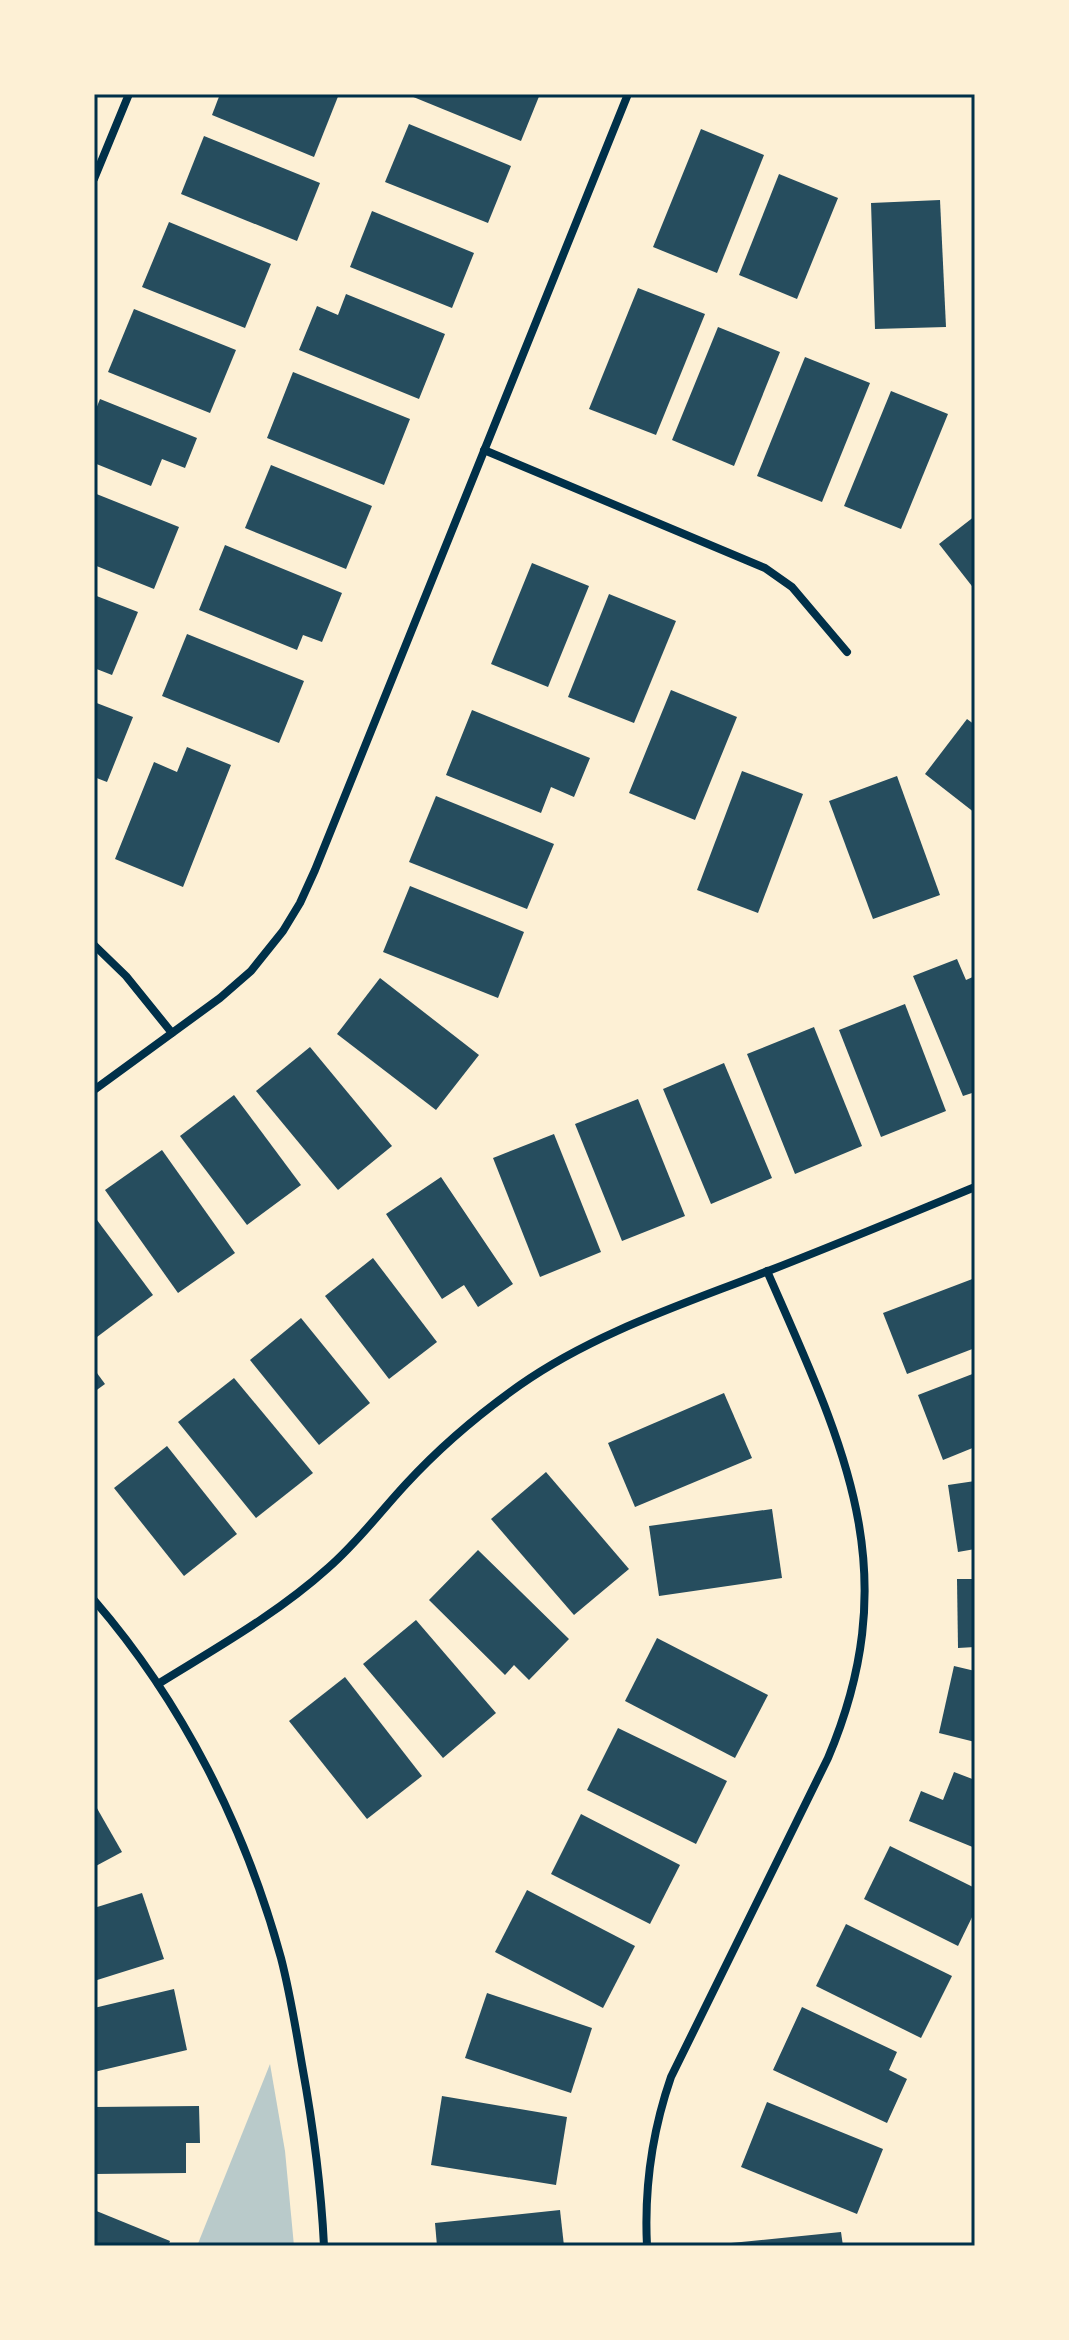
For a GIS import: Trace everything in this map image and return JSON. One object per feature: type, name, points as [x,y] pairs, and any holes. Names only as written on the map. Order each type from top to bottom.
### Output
[{"type":"street","points":[[94,179],[129,94]]},
{"type":"street","points":[[94,1090],[220,998],[251,971],[272,946],[300,903],[628,94]]},
{"type":"street","points":[[484,450],[765,568],[792,587],[847,652]]},
{"type":"street","points":[[94,945],[126,976],[172,1033]]},
{"type":"street","points":[[158,1684],[312,1582],[361,1535],[443,1447],[522,1383],[588,1345],[665,1311],[975,1187]]},
{"type":"street","points":[[647,2246],[649,2164],[671,2077],[833,1748],[852,1694],[863,1636],[866,1584],[862,1536],[852,1482],[819,1390],[767,1271]]},
{"type":"street","points":[[94,1600],[158,1684],[198,1750],[233,1821],[257,1885],[281,1960],[308,2097],[320,2183],[324,2246]]},
{"type":"shaded area","points":[[270,2064],[285,2151],[294,2246],[197,2246]]},
{"type":"building","points":[[220,94],[339,94],[314,157],[212,115]]},
{"type":"building","points":[[406,94],[540,94],[521,141]]},
{"type":"building","points":[[409,124],[511,166],[488,223],[385,182]]},
{"type":"building","points":[[701,129],[764,155],[717,273],[653,247]]},
{"type":"building","points":[[204,136],[320,183],[297,241],[181,194]]},
{"type":"building","points":[[779,174],[838,198],[797,299],[739,275]]},
{"type":"building","points":[[940,200],[946,327],[875,329],[871,203]]},
{"type":"building","points":[[372,211],[474,253],[452,308],[350,267]]},
{"type":"building","points":[[169,222],[271,264],[245,328],[142,287]]},
{"type":"building","points":[[638,288],[705,314],[656,435],[589,409]]},
{"type":"building","points":[[346,294],[445,334],[419,399],[299,350],[317,306],[338,315]]},
{"type":"building","points":[[134,309],[236,350],[210,413],[108,372]]},
{"type":"building","points":[[718,327],[780,352],[734,466],[672,440]]},
{"type":"building","points":[[805,357],[870,383],[822,502],[757,476]]},
{"type":"building","points":[[293,372],[410,419],[384,485],[267,438]]},
{"type":"building","points":[[891,391],[948,414],[901,529],[844,506]]},
{"type":"building","points":[[100,399],[197,438],[185,468],[162,459],[151,486],[94,463],[94,414]]},
{"type":"building","points":[[271,465],[372,506],[346,569],[245,528]]},
{"type":"building","points":[[94,493],[179,527],[154,589],[94,565]]},
{"type":"building","points":[[975,516],[975,590],[939,544]]},
{"type":"building","points":[[225,545],[342,593],[322,642],[303,635],[297,650],[199,610]]},
{"type":"building","points":[[532,563],[589,586],[548,687],[491,664]]},
{"type":"building","points":[[609,594],[676,621],[634,723],[568,697]]},
{"type":"building","points":[[94,595],[138,612],[112,675],[94,668]]},
{"type":"building","points":[[187,634],[304,681],[279,743],[162,696]]},
{"type":"building","points":[[671,690],[737,717],[695,820],[629,793]]},
{"type":"building","points":[[94,702],[133,717],[107,782],[94,777]]},
{"type":"building","points":[[472,710],[590,758],[574,797],[551,787],[541,813],[446,775]]},
{"type":"building","points":[[967,719],[975,725],[975,813],[925,774]]},
{"type":"building","points":[[187,747],[231,765],[183,887],[115,859],[154,762],[177,772]]},
{"type":"building","points":[[742,771],[803,794],[758,913],[697,890]]},
{"type":"building","points":[[897,776],[940,895],[873,919],[829,801]]},
{"type":"building","points":[[436,796],[554,844],[527,909],[409,862]]},
{"type":"building","points":[[410,886],[524,932],[498,998],[383,952]]},
{"type":"building","points":[[957,959],[966,980],[975,976],[975,1092],[963,1096],[913,976]]},
{"type":"building","points":[[380,978],[479,1055],[436,1110],[337,1034]]},
{"type":"building","points":[[905,1004],[946,1111],[881,1137],[839,1030]]},
{"type":"building","points":[[814,1027],[862,1146],[795,1174],[747,1054]]},
{"type":"building","points":[[310,1047],[392,1146],[338,1190],[256,1091]]},
{"type":"building","points":[[724,1063],[772,1178],[711,1204],[663,1089]]},
{"type":"building","points":[[234,1095],[301,1185],[247,1225],[180,1136]]},
{"type":"building","points":[[638,1099],[685,1216],[622,1241],[575,1124]]},
{"type":"building","points":[[554,1134],[601,1252],[540,1277],[493,1158]]},
{"type":"building","points":[[162,1150],[235,1253],[178,1293],[105,1190]]},
{"type":"building","points":[[441,1177],[513,1284],[478,1307],[464,1285],[442,1299],[386,1214]]},
{"type":"building","points":[[94,1216],[153,1295],[97,1337],[94,1334]]},
{"type":"building","points":[[373,1258],[437,1342],[389,1379],[325,1296]]},
{"type":"building","points":[[975,1278],[975,1348],[907,1374],[883,1313]]},
{"type":"building","points":[[301,1318],[370,1403],[319,1445],[250,1360]]},
{"type":"building","points":[[94,1369],[105,1384],[94,1392]]},
{"type":"building","points":[[975,1373],[975,1447],[943,1460],[918,1395]]},
{"type":"building","points":[[234,1378],[313,1473],[256,1518],[178,1422]]},
{"type":"building","points":[[724,1393],[752,1458],[635,1507],[608,1443]]},
{"type":"building","points":[[167,1446],[237,1534],[184,1576],[114,1488]]},
{"type":"building","points":[[546,1472],[629,1569],[574,1615],[491,1519]]},
{"type":"building","points":[[975,1481],[975,1549],[958,1552],[948,1485]]},
{"type":"building","points":[[772,1509],[782,1578],[659,1596],[649,1526]]},
{"type":"building","points":[[478,1550],[569,1639],[529,1680],[514,1665],[505,1675],[429,1600]]},
{"type":"building","points":[[957,1579],[975,1579],[975,1647],[958,1648]]},
{"type":"building","points":[[416,1620],[496,1713],[443,1758],[363,1664]]},
{"type":"building","points":[[657,1638],[768,1695],[735,1758],[625,1701]]},
{"type":"building","points":[[954,1666],[975,1671],[975,1742],[939,1733]]},
{"type":"building","points":[[345,1677],[422,1776],[367,1819],[289,1721]]},
{"type":"building","points":[[618,1728],[727,1781],[696,1844],[587,1790]]},
{"type":"building","points":[[954,1772],[975,1780],[975,1848],[909,1821],[921,1791],[943,1800]]},
{"type":"building","points":[[94,1803],[122,1852],[94,1867]]},
{"type":"building","points":[[581,1814],[680,1865],[650,1924],[551,1874]]},
{"type":"building","points":[[890,1846],[975,1888],[975,1911],[958,1946],[864,1899]]},
{"type":"building","points":[[527,1890],[635,1946],[603,2008],[495,1952]]},
{"type":"building","points":[[142,1893],[164,1959],[94,1981],[94,1908]]},
{"type":"building","points":[[846,1924],[952,1976],[921,2038],[816,1986]]},
{"type":"building","points":[[174,1989],[187,2050],[94,2072],[94,2008]]},
{"type":"building","points":[[487,1993],[592,2028],[571,2093],[465,2058]]},
{"type":"building","points":[[802,2007],[897,2052],[889,2070],[907,2079],[887,2123],[773,2070]]},
{"type":"building","points":[[442,2096],[567,2117],[556,2185],[431,2165]]},
{"type":"building","points":[[767,2102],[883,2149],[857,2214],[741,2167]]},
{"type":"building","points":[[199,2106],[200,2143],[186,2143],[186,2173],[94,2174],[94,2107]]},
{"type":"building","points":[[94,2210],[170,2241],[168,2246],[94,2246]]},
{"type":"building","points":[[560,2210],[564,2246],[437,2246],[435,2223]]},
{"type":"building","points":[[841,2232],[843,2246],[731,2246],[731,2243]]}]
